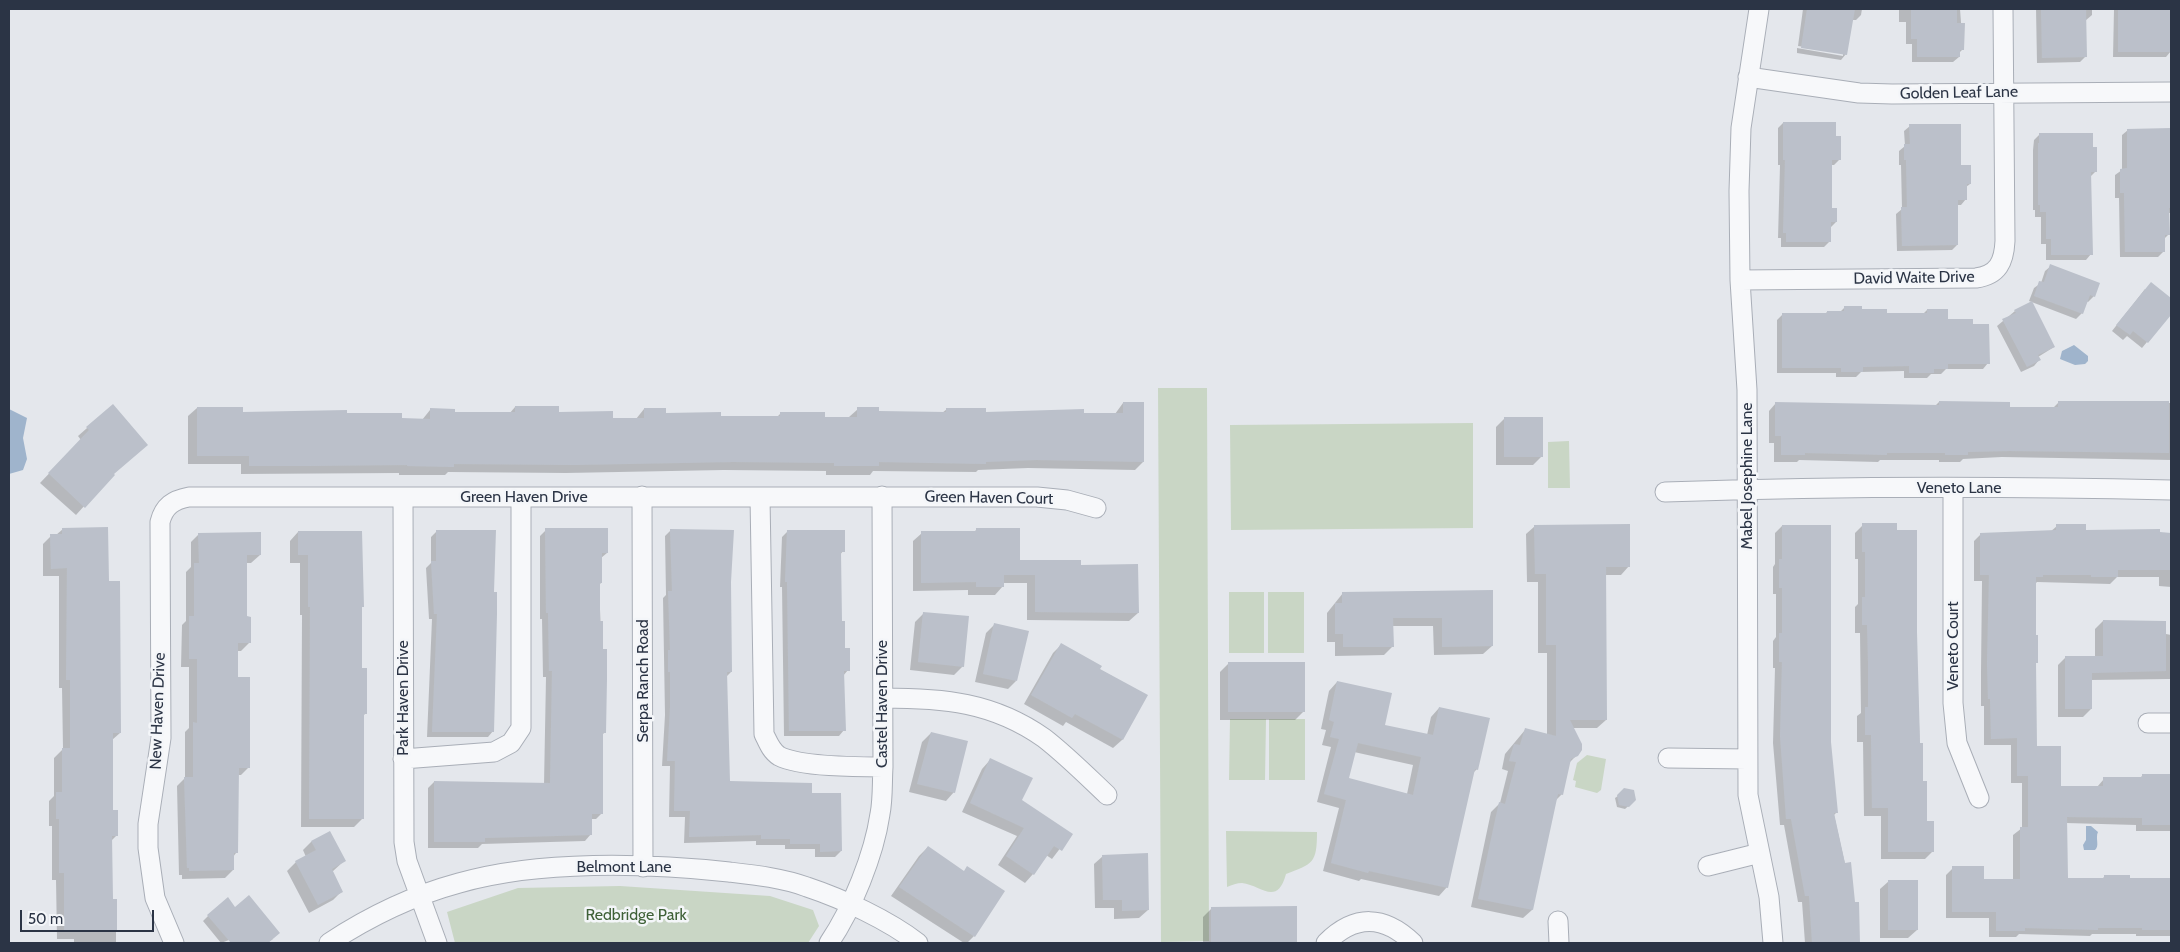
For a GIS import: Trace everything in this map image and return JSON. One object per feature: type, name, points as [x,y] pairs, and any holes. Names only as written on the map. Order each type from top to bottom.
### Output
[{"type":"street","name":"Mabel Josephine Lane","points":[[1759,9],[1741,128],[1739,163],[1740,280],[1747,390],[1747,759],[1748,795],[1769,897],[1773,943]]},
{"type":"street","name":"David Waite Drive","points":[[1740,280],[1976,278],[1993,273],[2000,266],[2005,256],[2003,9]]},
{"type":"street","name":"Golden Leaf Lane","points":[[1748,77],[1859,93],[2171,92]]},
{"type":"street","name":"Veneto Lane","points":[[1665,492],[1747,489],[2058,487],[2171,490]]},
{"type":"street","name":"Veneto Court","points":[[1953,488],[1953,703],[1958,743],[1979,798]]},
{"type":"street","name":"Serpa Ranch Road","points":[[642,496],[643,866]]},
{"type":"street","name":"Green Haven Drive","points":[[168,505],[177,499],[189,497],[882,496]]},
{"type":"street","name":"Green Haven Court","points":[[882,496],[1037,497],[1067,500],[1096,508]]},
{"type":"street","name":"Castel Haven Drive","points":[[829,943],[850,906],[877,830],[881,812],[883,767],[882,496]]},
{"type":"street","points":[[403,758],[494,752],[511,743],[521,728],[521,497]]},
{"type":"street","points":[[760,497],[764,734],[774,752],[789,759],[847,767],[883,767]]},
{"type":"street","name":"Park Haven Drive","points":[[403,498],[404,842],[407,861],[419,895]]},
{"type":"street","name":"New Haven Drive","points":[[168,505],[162,512],[160,522],[161,738],[148,824],[148,848],[155,898],[174,943]]},
{"type":"street","points":[[883,698],[953,700],[982,707],[1010,718],[1044,738],[1108,794]]},
{"type":"street","points":[[2148,723],[2171,723]]},
{"type":"street","points":[[1668,758],[1747,759]]},
{"type":"street","points":[[1708,866],[1760,853]]},
{"type":"street","name":"Belmont Lane","points":[[329,943],[371,916],[419,895],[460,882],[529,870],[577,866],[643,866],[699,869],[751,875],[806,886],[872,916],[918,943]]},
{"type":"street","points":[[419,895],[437,943]]},
{"type":"street","points":[[1326,943],[1334,935],[1348,927],[1370,921],[1383,922],[1401,932],[1413,943]]},
{"type":"street","points":[[1558,921],[1559,943]]},
{"type":"green space","points":[[1158,388],[1207,388],[1209,941],[1161,942]]},
{"type":"green space","points":[[1473,423],[1473,528],[1231,530],[1230,425]]},
{"type":"green space","points":[[1569,441],[1570,488],[1548,488],[1548,442]]},
{"type":"green space","points":[[1229,592],[1264,592],[1264,653],[1229,653]]},
{"type":"green space","points":[[1268,592],[1304,592],[1304,653],[1268,653]]},
{"type":"green space","points":[[1230,719],[1266,719],[1265,780],[1229,780]]},
{"type":"green space","points":[[1269,719],[1305,719],[1305,780],[1269,780]]},
{"type":"green space","points":[[1587,755],[1606,759],[1601,790],[1597,793],[1575,787],[1576,781],[1573,780],[1577,763]]},
{"type":"green space","points":[[1226,831],[1317,832],[1316,850],[1312,861],[1302,868],[1286,874],[1278,890],[1268,892],[1242,883],[1227,887]]},
{"type":"green space","name":"Redbridge Park","points":[[620,886],[770,896],[813,910],[819,926],[808,943],[455,943],[447,912],[518,888]]},
{"type":"water","points":[[2074,345],[2088,356],[2088,361],[2085,364],[2075,365],[2060,359],[2062,351]]},
{"type":"water","points":[[9,409],[27,418],[23,438],[27,459],[23,470],[9,474]]},
{"type":"water","points":[[2086,826],[2091,826],[2098,832],[2095,850],[2084,850]]},
{"type":"building","points":[[1807,9],[1855,9],[1847,55],[1801,48]]},
{"type":"building","points":[[1911,9],[1957,9],[1957,23],[1965,23],[1964,50],[1960,50],[1960,57],[1917,57],[1917,39],[1911,39]]},
{"type":"building","points":[[2041,9],[2086,9],[2087,57],[2042,58]]},
{"type":"building","points":[[2118,9],[2171,9],[2171,52],[2118,52]]},
{"type":"building","points":[[1783,122],[1836,122],[1836,136],[1841,136],[1841,160],[1832,160],[1832,208],[1837,208],[1837,222],[1831,222],[1831,242],[1786,242],[1786,233],[1783,233],[1785,160],[1783,160]]},
{"type":"building","points":[[1909,124],[1961,124],[1961,165],[1971,165],[1971,184],[1967,184],[1967,200],[1958,200],[1958,245],[1902,246],[1901,207],[1907,207],[1904,144],[1910,144]]},
{"type":"building","points":[[2171,128],[2170,235],[2165,235],[2165,252],[2125,252],[2124,193],[2120,193],[2120,169],[2127,168],[2127,129]]},
{"type":"building","points":[[2039,133],[2093,133],[2093,147],[2097,147],[2097,172],[2091,172],[2093,255],[2051,255],[2051,239],[2046,239],[2046,212],[2040,212],[2040,205],[2038,205]]},
{"type":"building","points":[[2050,264],[2100,283],[2095,297],[2090,295],[2083,314],[2034,296],[2039,281],[2044,282]]},
{"type":"building","points":[[2151,282],[2171,298],[2171,315],[2148,343],[2133,331],[2130,335],[2116,325]]},
{"type":"building","points":[[2032,301],[2055,347],[2038,355],[2041,360],[2027,367],[2002,319],[2016,313],[2014,310]]},
{"type":"building","points":[[1844,306],[1862,306],[1862,309],[1887,309],[1887,313],[1927,313],[1927,309],[1948,309],[1948,319],[1973,319],[1973,324],[1989,324],[1990,364],[1948,364],[1948,369],[1934,369],[1934,373],[1909,373],[1909,366],[1863,367],[1863,372],[1841,372],[1841,368],[1782,368],[1782,313],[1827,313],[1827,311],[1844,311]]},
{"type":"building","points":[[1939,401],[2010,402],[2010,407],[2058,407],[2058,401],[2169,401],[2169,453],[2010,451],[1968,452],[1968,455],[1945,455],[1945,453],[1887,453],[1887,455],[1805,453],[1805,455],[1781,455],[1781,436],[1775,436],[1775,402],[1939,405]]},
{"type":"building","points":[[1123,402],[1144,402],[1144,462],[1037,460],[986,462],[986,464],[879,462],[879,466],[834,466],[834,463],[733,462],[575,465],[454,464],[454,467],[407,465],[249,466],[249,456],[197,456],[197,407],[243,407],[243,412],[347,410],[347,413],[402,413],[402,418],[430,419],[430,408],[455,409],[455,412],[515,412],[515,406],[559,406],[559,412],[613,411],[613,418],[644,418],[644,408],[666,408],[666,413],[721,412],[721,416],[780,416],[780,412],[825,412],[825,417],[857,417],[857,407],[879,407],[879,411],[946,412],[946,408],[986,408],[986,412],[1084,409],[1084,413],[1123,413]]},
{"type":"building","points":[[113,404],[148,445],[114,474],[85,508],[48,473],[89,430],[86,427]]},
{"type":"building","points":[[1504,417],[1543,417],[1543,457],[1504,457]]},
{"type":"building","points":[[1862,523],[1897,523],[1897,530],[1917,530],[1920,743],[1923,743],[1923,781],[1927,781],[1927,821],[1934,821],[1934,852],[1888,852],[1888,808],[1872,808],[1871,735],[1865,735],[1865,707],[1868,707],[1868,661],[1867,625],[1862,625],[1862,597],[1865,597],[1865,552],[1862,552]]},
{"type":"building","points":[[1630,524],[1630,567],[1606,567],[1607,720],[1570,720],[1582,744],[1582,750],[1578,756],[1571,759],[1563,795],[1558,794],[1533,910],[1478,899],[1499,802],[1505,804],[1516,762],[1509,761],[1514,744],[1520,745],[1525,728],[1556,736],[1556,645],[1546,645],[1546,574],[1535,574],[1534,525]]},
{"type":"building","points":[[2056,524],[2086,524],[2086,530],[2160,529],[2160,532],[2171,533],[2171,570],[2118,570],[2118,577],[2043,575],[2043,577],[2036,577],[2038,663],[2036,663],[2037,746],[2061,746],[2061,786],[2103,786],[2103,777],[2142,777],[2142,774],[2171,774],[2171,825],[2142,825],[2142,818],[2067,817],[2068,878],[2104,878],[2104,875],[2130,875],[2130,878],[2171,878],[2171,930],[2142,930],[2142,928],[2098,928],[2098,930],[2025,928],[2025,931],[1996,931],[1996,912],[1952,912],[1952,866],[1984,866],[1984,879],[2020,879],[2020,827],[2028,827],[2028,776],[2017,776],[2017,738],[1991,739],[1987,663],[1989,575],[1980,575],[1980,533],[2056,530]]},
{"type":"building","points":[[1782,525],[1831,525],[1831,742],[1838,813],[1834,813],[1845,863],[1851,862],[1855,902],[1859,902],[1860,943],[1812,943],[1809,896],[1805,896],[1791,819],[1786,819],[1780,736],[1782,662],[1779,662],[1779,633],[1782,633],[1782,588],[1779,588],[1779,559],[1782,559]]},
{"type":"building","points":[[108,527],[109,581],[120,581],[121,733],[113,733],[113,810],[118,810],[118,836],[112,836],[113,899],[117,899],[117,931],[64,931],[64,873],[59,873],[59,819],[56,819],[56,792],[62,792],[62,748],[70,748],[70,680],[66,680],[67,568],[51,569],[50,534],[62,534],[62,528]]},
{"type":"building","points":[[545,528],[608,528],[608,553],[602,553],[602,583],[600,583],[600,621],[603,621],[603,649],[607,649],[606,733],[603,733],[603,814],[592,814],[592,835],[485,838],[485,842],[434,842],[434,781],[550,783],[552,671],[549,671],[548,613],[546,613]]},
{"type":"building","points":[[976,528],[1020,528],[1020,560],[1081,560],[1081,565],[1138,564],[1139,613],[1035,612],[1035,575],[1004,575],[1004,587],[976,587],[976,582],[921,583],[921,531],[976,531]]},
{"type":"building","points":[[670,529],[734,530],[731,582],[732,672],[727,672],[730,781],[812,783],[812,793],[841,793],[842,851],[820,852],[820,844],[790,844],[790,839],[761,839],[761,835],[689,837],[690,811],[674,811],[675,761],[667,761],[670,708],[668,591],[672,591]]},
{"type":"building","points":[[436,530],[496,530],[494,592],[497,592],[497,614],[494,732],[432,732],[437,614],[434,614],[431,561],[436,561]]},
{"type":"building","points":[[787,530],[845,530],[845,552],[841,552],[842,621],[845,621],[845,648],[850,648],[850,671],[844,671],[846,731],[789,731],[787,582],[785,582]]},
{"type":"building","points":[[298,531],[362,531],[364,607],[362,607],[362,668],[367,668],[367,714],[364,714],[364,819],[309,819],[310,607],[308,607],[308,555],[298,555]]},
{"type":"building","points":[[261,532],[261,555],[247,555],[247,616],[251,617],[251,643],[238,643],[238,677],[250,677],[250,768],[239,768],[238,853],[234,853],[234,870],[189,871],[189,868],[187,868],[184,777],[193,777],[193,722],[197,723],[197,659],[189,659],[189,616],[194,616],[194,563],[199,563],[198,533]]},
{"type":"building","points":[[1493,590],[1493,646],[1442,647],[1442,618],[1393,618],[1394,647],[1343,647],[1343,634],[1335,634],[1335,603],[1342,603],[1342,592]]},
{"type":"building","points":[[923,612],[969,616],[964,667],[918,662]]},
{"type":"building","points":[[2103,620],[2166,621],[2166,671],[2092,673],[2092,709],[2065,709],[2065,656],[2103,656]]},
{"type":"building","points":[[994,623],[1029,631],[1017,681],[983,674]]},
{"type":"building","points":[[1061,643],[1102,666],[1100,669],[1148,695],[1123,740],[1075,714],[1072,718],[1031,695]]},
{"type":"building","points":[[1228,662],[1305,662],[1305,712],[1228,712]]},
{"type":"building","points":[[1337,681],[1392,693],[1385,725],[1433,735],[1439,707],[1490,718],[1478,770],[1475,769],[1448,888],[1369,871],[1368,873],[1331,863],[1346,800],[1324,794],[1339,739],[1330,737],[1334,722],[1329,720]],"holes":[[[1358,743],[1421,757],[1413,795],[1349,778]]]},
{"type":"building","points":[[931,732],[968,741],[955,793],[917,784]]},
{"type":"building","points":[[990,758],[1033,778],[1022,800],[1073,834],[1062,851],[1054,846],[1034,875],[1006,856],[1024,828],[970,803]]},
{"type":"building","points":[[1624,788],[1634,790],[1636,800],[1629,807],[1619,805],[1617,795]]},
{"type":"building","points":[[330,831],[346,861],[332,869],[343,892],[318,905],[295,861],[316,850],[311,841]]},
{"type":"building","points":[[928,846],[964,871],[967,866],[1005,891],[975,937],[899,887]]},
{"type":"building","points":[[1148,853],[1149,910],[1122,911],[1122,900],[1103,900],[1102,855]]},
{"type":"building","points":[[1888,880],[1918,880],[1918,930],[1888,930]]},
{"type":"building","points":[[249,895],[280,933],[268,943],[231,943],[207,915],[228,897],[235,907]]},
{"type":"building","points":[[1297,906],[1297,943],[1211,943],[1211,907]]}]
